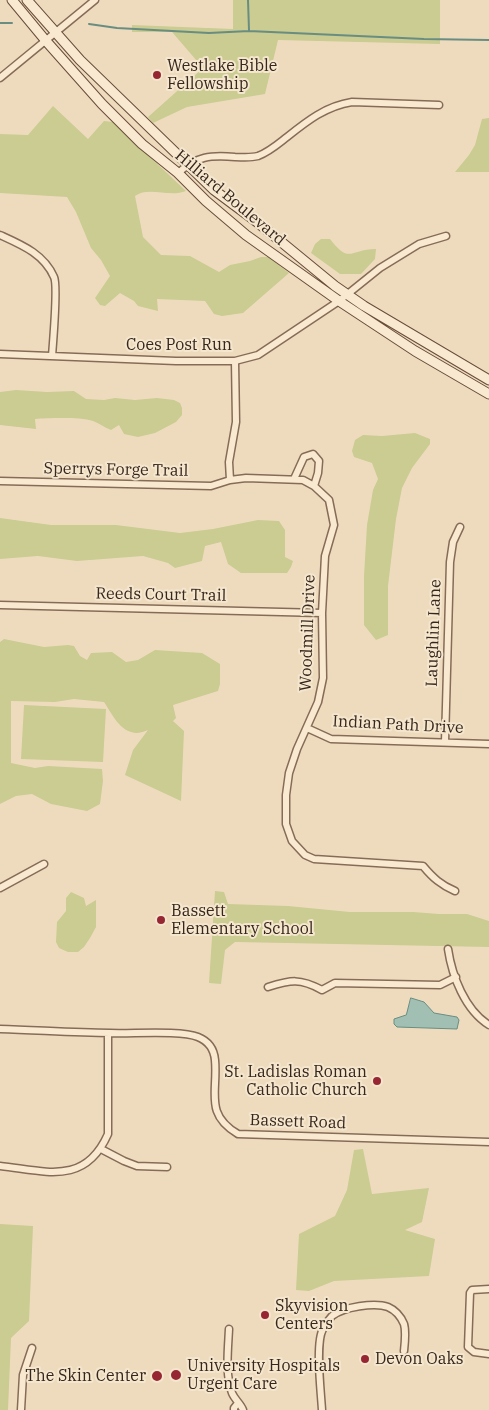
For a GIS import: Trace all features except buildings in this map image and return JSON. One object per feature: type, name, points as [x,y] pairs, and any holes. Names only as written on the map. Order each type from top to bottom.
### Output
[{"type":"main road","name":"Hilliard Boulevard","points":[[12,0],[102,104],[142,144],[178,173],[206,201],[246,235],[342,298],[416,352],[489,394]]},
{"type":"main road","name":"Hilliard Boulevard","points":[[27,0],[86,67],[186,165],[342,298],[489,380]]},
{"type":"street","points":[[0,78],[94,0]]},
{"type":"street","points":[[178,173],[186,165],[210,155],[251,158],[260,155],[272,149],[310,119],[340,104],[352,102],[438,104]]},
{"type":"street","points":[[0,235],[27,247],[44,261],[55,279],[52,356]]},
{"type":"street","name":"Coes Post Run","points":[[0,354],[235,361],[258,355],[342,298],[380,268],[419,244],[446,236]]},
{"type":"street","points":[[230,480],[229,462],[236,422],[235,361]]},
{"type":"street","points":[[294,480],[304,457],[313,454],[319,461],[314,486]]},
{"type":"street","name":"Sperrys Forge Trail","points":[[0,480],[211,486],[230,480],[246,478],[303,480],[314,486]]},
{"type":"street","name":"Woodmill Drive","points":[[314,486],[329,500],[334,525],[325,556],[322,613],[322,678],[318,702],[297,749],[289,773],[286,795],[286,824],[292,842],[305,855],[314,859],[423,866],[437,882],[455,891]]},
{"type":"street","name":"Laughlin Lane","points":[[445,742],[450,562],[453,542],[460,527]]},
{"type":"street","name":"Reeds Court Trail","points":[[0,605],[322,613]]},
{"type":"street","name":"Indian Path Drive","points":[[307,728],[331,738],[489,744]]},
{"type":"street","points":[[0,888],[44,864]]},
{"type":"street","points":[[448,949],[450,962],[471,1007],[489,1025]]},
{"type":"street","points":[[268,987],[291,980],[310,984],[322,990],[335,983],[440,985],[456,977]]},
{"type":"street","name":"Bassett Road","points":[[0,1029],[197,1036],[211,1046],[215,1058],[215,1106],[218,1117],[226,1127],[238,1134],[489,1142]]},
{"type":"street","points":[[0,1166],[60,1173],[78,1168],[101,1149],[108,1134],[108,1034]]},
{"type":"street","points":[[101,1149],[137,1166],[167,1167]]},
{"type":"street","points":[[489,1289],[472,1290],[470,1294],[468,1347],[474,1352],[489,1354]]},
{"type":"street","points":[[322,1410],[319,1351],[322,1329],[332,1316],[351,1308],[372,1306],[390,1308],[396,1312],[404,1324],[404,1350]]},
{"type":"street","points":[[228,1330],[230,1386],[232,1394],[243,1407],[243,1410]]},
{"type":"street","points":[[21,1410],[23,1375],[32,1348]]},
{"type":"street","points":[[22,1401],[27,1410]]},
{"type":"street","points":[[234,1410],[238,1403]]},
{"type":"green space","points":[[233,0],[440,0],[440,44],[278,40],[265,94],[187,107],[153,123],[148,117],[203,68],[172,32],[132,32],[132,25],[233,29]]},
{"type":"green space","points":[[53,106],[88,139],[104,121],[113,122],[186,191],[180,193],[146,192],[135,196],[143,237],[161,255],[190,256],[219,272],[230,265],[268,257],[289,273],[243,313],[222,316],[214,314],[205,301],[157,299],[158,311],[138,306],[134,301],[120,293],[105,306],[100,305],[95,298],[110,276],[101,260],[91,248],[76,212],[67,197],[0,193],[0,134],[28,135]]},
{"type":"green space","points":[[489,118],[489,172],[455,172],[475,145],[482,119]]},
{"type":"green space","points":[[321,239],[330,239],[346,254],[376,249],[375,259],[361,274],[340,274],[311,253],[315,244]]},
{"type":"green space","points":[[16,390],[74,391],[86,399],[104,400],[115,398],[135,400],[157,398],[174,400],[180,403],[182,415],[176,422],[155,433],[138,437],[124,434],[119,425],[111,430],[93,421],[81,419],[35,419],[36,429],[0,425],[0,392]]},
{"type":"green space","points":[[415,433],[430,439],[430,444],[412,468],[402,488],[396,519],[388,586],[388,635],[376,640],[364,625],[364,576],[367,525],[373,490],[378,479],[372,463],[354,457],[352,451],[355,440],[363,435],[382,436]]},
{"type":"green space","points":[[0,518],[51,525],[116,525],[180,533],[258,520],[279,521],[285,530],[285,557],[293,561],[287,573],[241,573],[228,564],[221,542],[205,546],[202,561],[175,568],[168,563],[143,556],[77,561],[38,556],[0,559]]},
{"type":"green space","points":[[4,639],[44,647],[74,646],[80,656],[87,660],[91,653],[112,652],[126,662],[138,660],[155,650],[202,653],[220,664],[218,691],[173,705],[176,718],[173,721],[184,731],[181,801],[125,775],[133,750],[148,730],[136,733],[125,729],[117,722],[104,702],[74,699],[55,702],[11,701],[11,763],[35,768],[48,766],[102,769],[103,781],[100,804],[87,811],[51,804],[32,794],[16,796],[0,804],[0,642]]},
{"type":"green space","points":[[24,705],[106,709],[103,762],[21,759]]},
{"type":"green space","points":[[215,891],[224,892],[228,904],[288,906],[350,912],[467,914],[489,921],[489,947],[235,942],[225,950],[221,984],[209,983]]},
{"type":"green space","points":[[71,892],[84,898],[86,906],[96,900],[96,927],[84,947],[78,952],[68,952],[59,948],[56,942],[57,922],[66,911],[66,898]]},
{"type":"green space","points":[[363,1149],[372,1194],[429,1188],[422,1222],[405,1230],[435,1239],[429,1276],[334,1281],[309,1291],[296,1290],[299,1234],[335,1216],[347,1190],[354,1150]]},
{"type":"green space","points":[[0,1224],[33,1226],[29,1321],[11,1338],[8,1410],[0,1410]]},
{"type":"shaded area","points":[[411,998],[424,1002],[434,1013],[457,1017],[459,1020],[457,1029],[397,1027],[394,1024],[394,1019],[406,1015]]},
{"type":"waterway","points":[[248,0],[249,30]]},
{"type":"waterway","points":[[0,23],[12,23]]},
{"type":"waterway","points":[[89,24],[117,28],[209,33],[249,31],[489,40]]},
{"type":"place","name":"Westlake Bible Fellowship","points":[[157,75]]},
{"type":"place","name":"Bassett Elementary School","points":[[161,920]]},
{"type":"place","name":"St. Ladislas Roman Catholic Church","points":[[377,1081]]},
{"type":"place","name":"Skyvision Centers","points":[[265,1315]]},
{"type":"place","name":"Devon Oaks","points":[[365,1359]]},
{"type":"place","name":"University Hospitals Urgent Care","points":[[176,1375]]},
{"type":"place","name":"The Skin Center","points":[[157,1376]]}]
